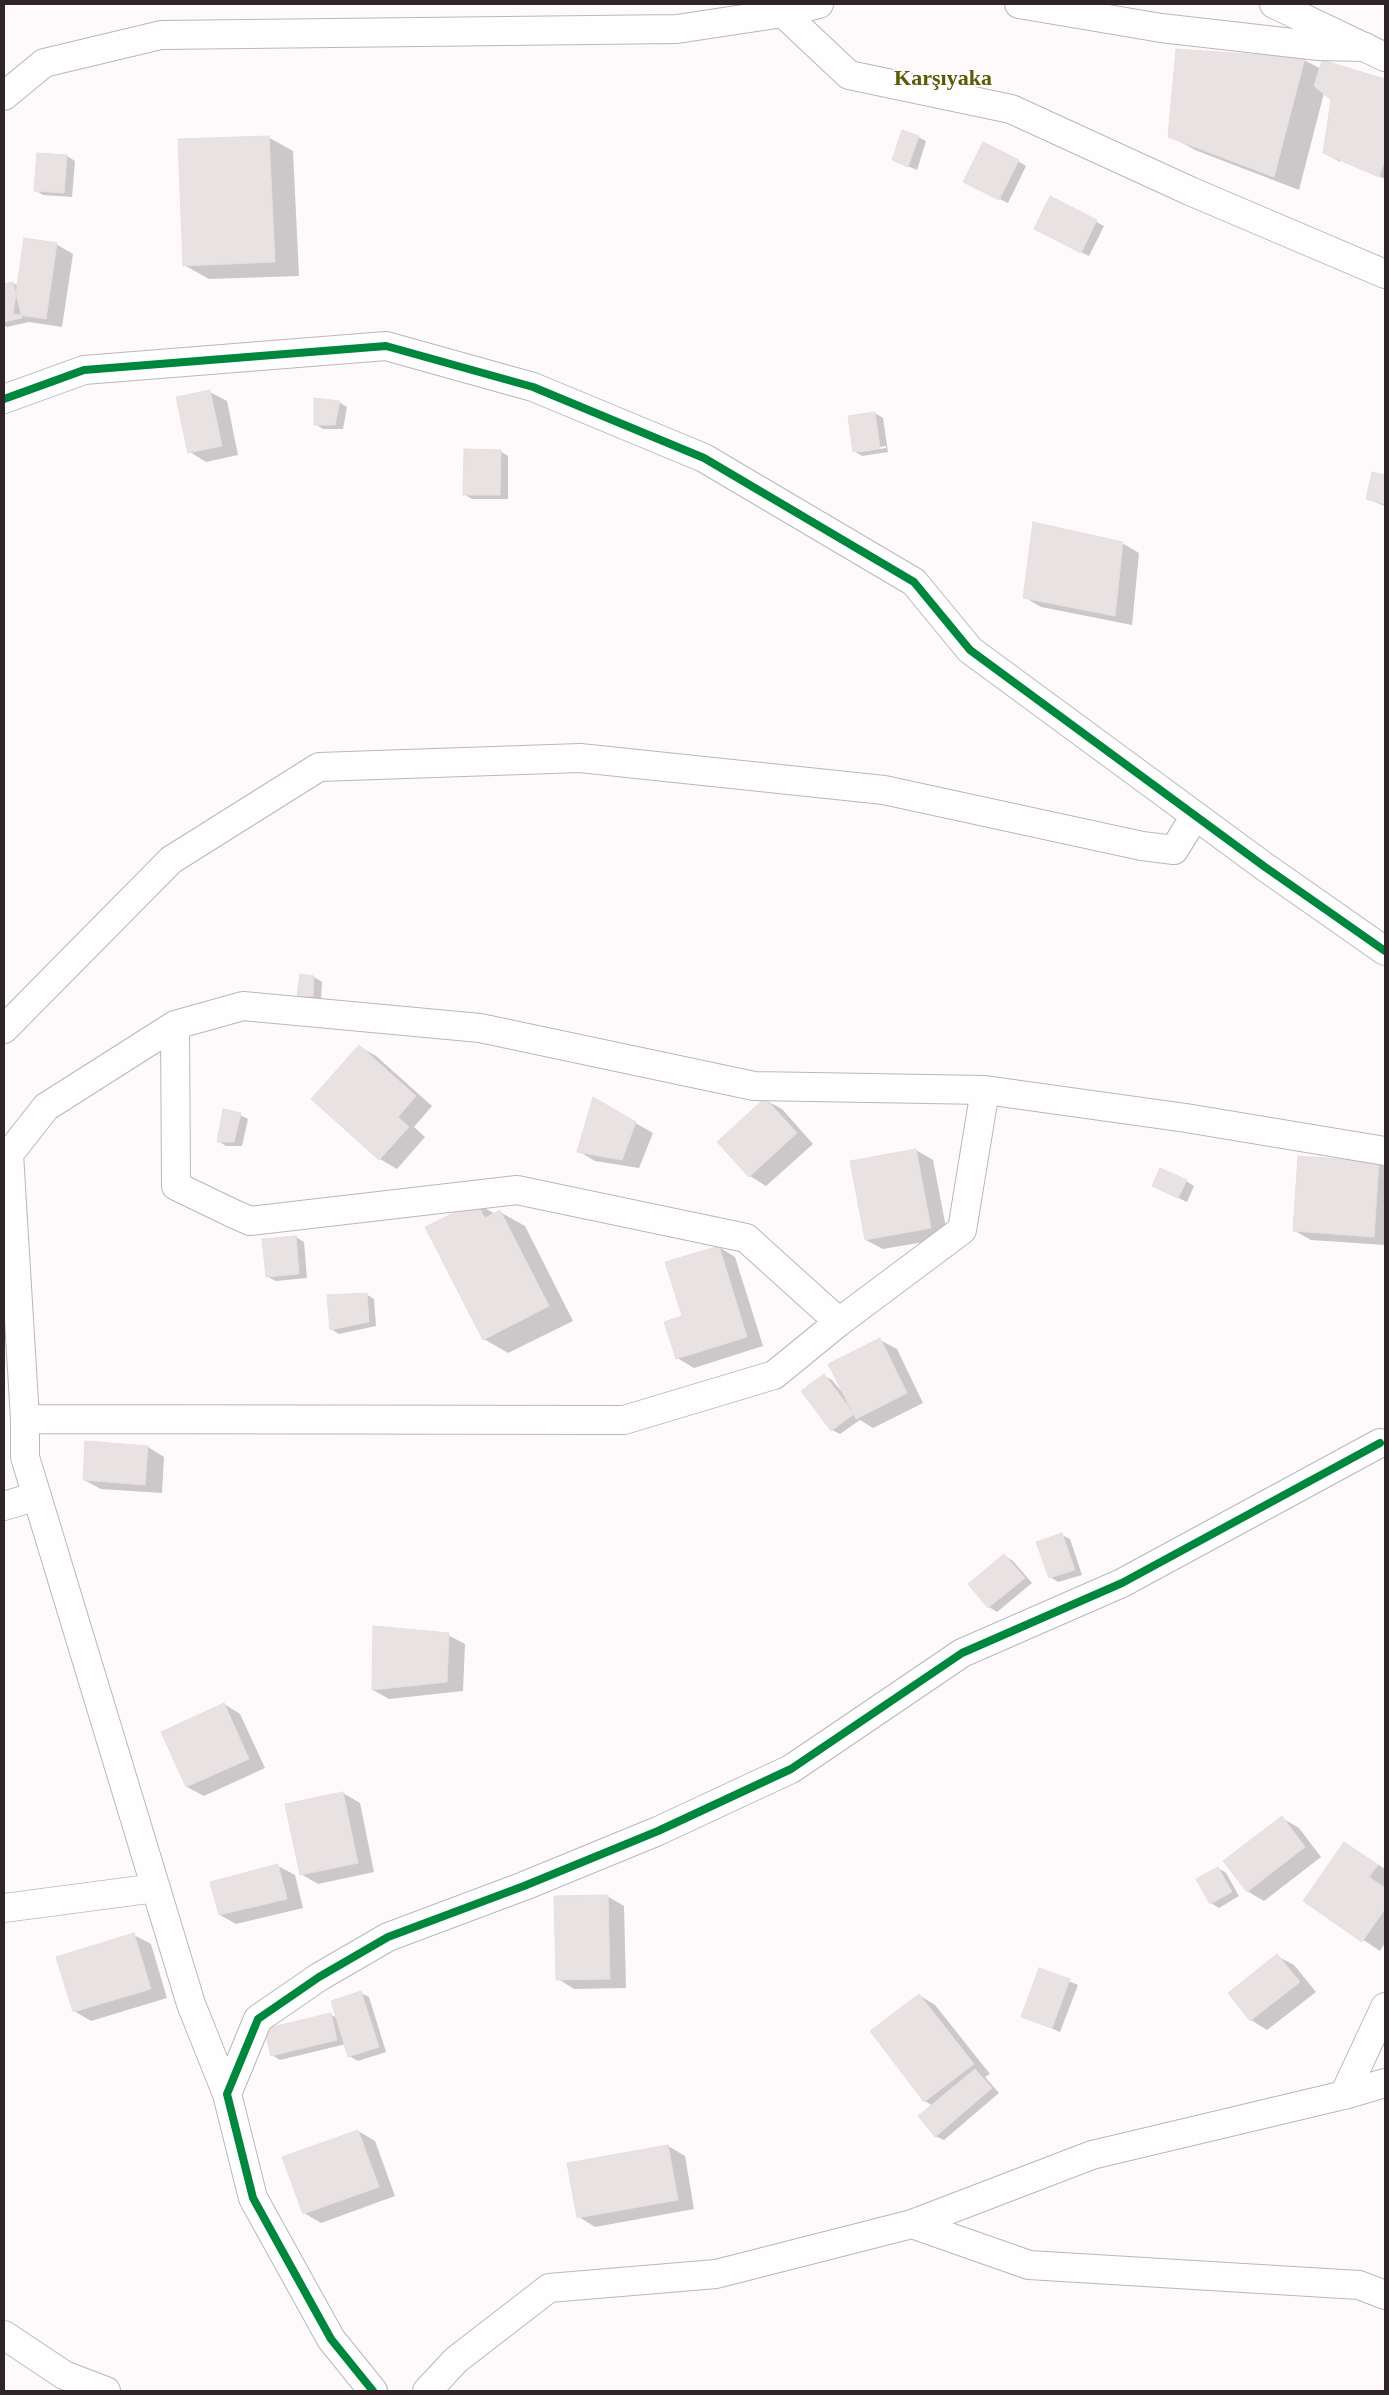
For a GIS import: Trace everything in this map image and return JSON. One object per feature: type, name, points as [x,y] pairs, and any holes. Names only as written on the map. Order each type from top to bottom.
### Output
[{"type":"street","points":[[753,4],[783,13],[849,75],[1011,109],[1190,191],[1385,274]]},
{"type":"street","points":[[4,96],[44,63],[161,35],[676,29],[783,13],[819,4]]},
{"type":"street","points":[[1019,4],[1161,28],[1375,52]]},
{"type":"street","points":[[1274,4],[1375,52]]},
{"type":"street","points":[[4,399],[84,370],[386,346],[533,387],[704,458],[914,582],[970,650],[1115,754],[1195,816],[1385,951]]},
{"type":"street","points":[[4,1029],[171,860],[319,767],[580,758],[884,790],[1142,846],[1174,850],[1195,816]]},
{"type":"street","points":[[373,2391],[330,2339],[252,2198],[227,2094],[191,2004],[37,1496],[26,1457],[25,1419],[6,1155],[46,1107],[175,1025],[243,1006],[480,1028],[754,1086],[985,1090],[1186,1118],[1385,1151]]},
{"type":"street","points":[[175,1025],[176,1186],[241,1217],[250,1221],[517,1190],[746,1238],[839,1322]]},
{"type":"street","points":[[25,1419],[624,1420],[774,1375],[839,1322],[962,1230],[985,1090]]},
{"type":"street","points":[[227,2094],[258,2019],[319,1977],[388,1937],[524,1886],[649,1834],[791,1769],[962,1653],[1122,1583],[1380,1442]]},
{"type":"street","points":[[4,1506],[37,1496]]},
{"type":"street","points":[[4,1908],[156,1888]]},
{"type":"street","points":[[1344,2095],[1385,2007]]},
{"type":"street","points":[[427,2391],[456,2360],[549,2288],[716,2274],[912,2224],[1092,2155],[1344,2095],[1385,2083]]},
{"type":"street","points":[[912,2224],[1029,2265],[1359,2285],[1385,2296]]},
{"type":"street","points":[[4,2336],[64,2375],[106,2391]]},
{"type":"building","points":[[1176,49],[1305,58],[1274,177],[1168,137]]},
{"type":"building","points":[[1322,60],[1385,79],[1385,159],[1379,177],[1323,153],[1331,100],[1314,86]]},
{"type":"building","points":[[902,130],[919,136],[908,167],[892,160]]},
{"type":"building","points":[[269,136],[275,262],[183,266],[178,139]]},
{"type":"building","points":[[983,142],[1019,160],[999,200],[963,182]]},
{"type":"building","points":[[37,153],[67,155],[64,193],[34,191]]},
{"type":"building","points":[[1050,196],[1097,220],[1081,253],[1034,229]]},
{"type":"building","points":[[24,238],[57,243],[46,319],[13,314]]},
{"type":"building","points":[[13,282],[22,318],[4,322],[4,284]]},
{"type":"building","points":[[210,390],[222,446],[188,453],[176,397]]},
{"type":"building","points":[[314,398],[340,401],[335,425],[314,425]]},
{"type":"building","points":[[875,412],[880,448],[853,452],[848,416]]},
{"type":"building","points":[[464,449],[501,450],[500,495],[463,495]]},
{"type":"building","points":[[1372,472],[1385,475],[1385,504],[1366,499]]},
{"type":"building","points":[[1033,522],[1123,542],[1115,616],[1023,598]]},
{"type":"building","points":[[300,974],[314,976],[313,996],[297,997]]},
{"type":"building","points":[[359,1045],[416,1096],[398,1117],[409,1127],[379,1160],[311,1099]]},
{"type":"building","points":[[593,1097],[636,1122],[622,1160],[577,1152]]},
{"type":"building","points":[[765,1098],[797,1133],[749,1177],[717,1142]]},
{"type":"building","points":[[223,1109],[241,1113],[234,1142],[217,1142]]},
{"type":"building","points":[[916,1149],[931,1228],[865,1240],[850,1161]]},
{"type":"building","points":[[1298,1156],[1379,1162],[1374,1237],[1293,1231]]},
{"type":"building","points":[[1160,1168],[1187,1180],[1178,1198],[1152,1186]]},
{"type":"building","points":[[476,1202],[485,1218],[500,1210],[549,1306],[483,1340],[425,1227]]},
{"type":"building","points":[[296,1236],[299,1274],[266,1277],[262,1239]]},
{"type":"building","points":[[719,1246],[747,1337],[676,1359],[664,1322],[682,1316],[665,1262]]},
{"type":"building","points":[[367,1293],[369,1322],[330,1330],[327,1295]]},
{"type":"building","points":[[880,1338],[907,1393],[856,1419],[828,1364]]},
{"type":"building","points":[[824,1374],[854,1414],[831,1431],[801,1391]]},
{"type":"building","points":[[85,1441],[148,1446],[145,1485],[83,1480]]},
{"type":"building","points":[[1062,1533],[1075,1570],[1049,1578],[1036,1542]]},
{"type":"building","points":[[1004,1554],[1025,1578],[988,1608],[968,1584]]},
{"type":"building","points":[[373,1626],[449,1633],[447,1682],[372,1690]]},
{"type":"building","points":[[224,1703],[249,1759],[186,1787],[161,1732]]},
{"type":"building","points":[[343,1792],[358,1863],[300,1875],[285,1804]]},
{"type":"building","points":[[1282,1816],[1305,1847],[1247,1892],[1223,1861]]},
{"type":"building","points":[[1344,1842],[1378,1865],[1369,1877],[1385,1888],[1385,1909],[1362,1942],[1303,1901]]},
{"type":"building","points":[[278,1864],[287,1899],[219,1915],[210,1882]]},
{"type":"building","points":[[1218,1867],[1232,1892],[1210,1904],[1196,1879]]},
{"type":"building","points":[[608,1895],[610,1979],[556,1980],[554,1896]]},
{"type":"building","points":[[134,1933],[151,1989],[73,2012],[56,1957]]},
{"type":"building","points":[[1277,1954],[1300,1982],[1250,2021],[1228,1993]]},
{"type":"building","points":[[1039,1968],[1070,1979],[1052,2028],[1021,2017]]},
{"type":"building","points":[[361,1991],[379,2047],[348,2057],[331,2001]]},
{"type":"building","points":[[919,1994],[974,2064],[924,2102],[870,2031]]},
{"type":"building","points":[[331,2013],[337,2040],[271,2056],[264,2029]]},
{"type":"building","points":[[975,2069],[992,2088],[935,2137],[918,2116]]},
{"type":"building","points":[[358,2130],[379,2187],[303,2214],[282,2157]]},
{"type":"building","points":[[668,2145],[678,2200],[577,2218],[567,2163]]},
{"type":"cycle path","points":[[4,399],[84,370],[386,346],[533,387],[704,458],[914,582],[970,650],[1265,867],[1385,951]]},
{"type":"cycle path","points":[[373,2391],[331,2339],[253,2198],[227,2094],[258,2019],[319,1977],[388,1937],[524,1886],[658,1831],[791,1769],[962,1653],[1122,1583],[1380,1443]]},
{"type":"district","name":"Karşıyaka","points":[[943,79]]}]
